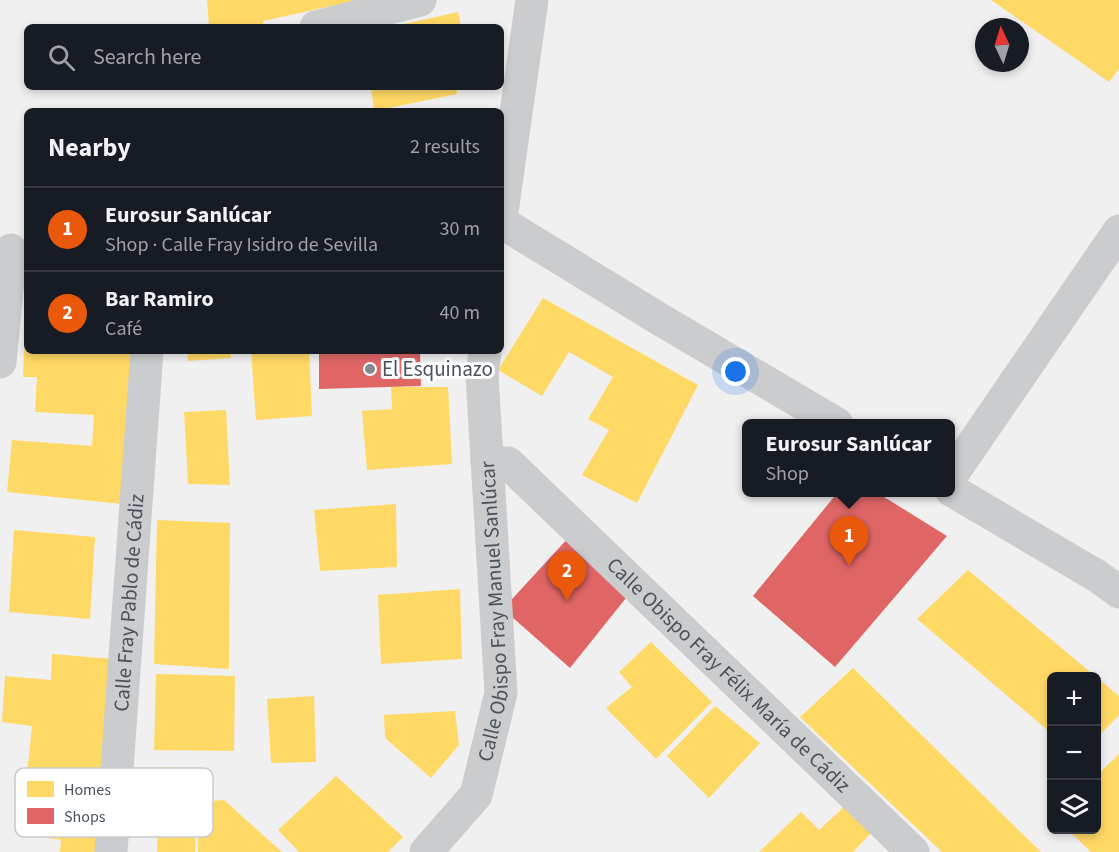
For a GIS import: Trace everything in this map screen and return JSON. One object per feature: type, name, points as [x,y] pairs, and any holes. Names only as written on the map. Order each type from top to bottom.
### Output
[{"type":"street","points":[[328,24],[420,0]]},
{"type":"street","points":[[504,199],[532,0]]},
{"type":"street","points":[[504,222],[656,317],[830,419]]},
{"type":"street","points":[[955,470],[1119,231]]},
{"type":"street","points":[[0,362],[13,251]]},
{"type":"street","name":"Calle Fray Pablo de Cádiz","points":[[117,768],[147,354]]},
{"type":"street","name":"Calle Obispo Fray Manuel Sanlúcar","points":[[426,852],[476,795],[501,693],[482,375],[485,354]]},
{"type":"street","name":"Calle Obispo Fray Félix María de Cádiz","points":[[487,463],[508,463],[913,852]]},
{"type":"street","points":[[955,492],[1097,576],[1119,592]]},
{"type":"street","name":"Calle Fray Pablo de Cádiz","points":[[111,852],[112,837]]},
{"type":"building: Homes","points":[[207,0],[359,0],[263,21],[263,24],[209,24]]},
{"type":"building: Homes","points":[[991,0],[1119,0],[1119,69],[1109,82],[1029,26],[1029,18],[1017,18]]},
{"type":"building: Homes","points":[[458,12],[460,24],[404,24]]},
{"type":"building: Homes","points":[[371,90],[456,90],[457,94],[389,108],[374,108]]},
{"type":"building: Homes","points":[[543,298],[698,385],[637,503],[582,475],[609,430],[588,419],[613,377],[569,352],[542,396],[498,370]]},
{"type":"building: Homes","points":[[24,349],[24,354],[141,354],[131,505],[7,492],[12,440],[92,446],[94,415],[35,412],[37,377],[23,377]]},
{"type":"building: Homes","points":[[187,354],[231,354],[231,358],[188,361]]},
{"type":"building: Homes","points":[[251,354],[309,354],[312,416],[256,420]]},
{"type":"building: Homes","points":[[391,387],[448,387],[452,464],[367,470],[362,411],[392,409]]},
{"type":"building: Homes","points":[[226,410],[230,485],[188,484],[184,412]]},
{"type":"building: Homes","points":[[396,504],[397,567],[320,571],[314,510]]},
{"type":"building: Homes","points":[[157,520],[230,523],[229,669],[154,664]]},
{"type":"building: Homes","points":[[14,530],[95,537],[90,619],[9,612]]},
{"type":"building: Homes","points":[[968,570],[1090,672],[1047,672],[1047,730],[917,619]]},
{"type":"building: Homes","points":[[460,589],[462,659],[381,664],[378,595]]},
{"type":"building: Homes","points":[[651,642],[712,702],[656,759],[606,708],[632,687],[619,672]]},
{"type":"building: Homes","points":[[52,654],[114,659],[109,768],[28,768],[32,726],[2,722],[5,676],[51,680]]},
{"type":"building: Homes","points":[[853,668],[1041,852],[942,852],[800,717]]},
{"type":"building: Homes","points":[[156,674],[235,676],[234,751],[154,750]]},
{"type":"building: Homes","points":[[1101,681],[1119,696],[1119,715],[1101,734]]},
{"type":"building: Homes","points":[[314,696],[316,762],[271,763],[267,699]]},
{"type":"building: Homes","points":[[715,706],[760,743],[709,798],[667,756]]},
{"type":"building: Homes","points":[[455,711],[459,745],[431,778],[385,738],[384,715]]},
{"type":"building: Homes","points":[[1119,754],[1119,852],[1091,852],[1072,834],[1101,834],[1101,771]]},
{"type":"building: Homes","points":[[336,776],[403,837],[388,852],[299,852],[278,830]]},
{"type":"building: Homes","points":[[224,800],[282,852],[198,852],[198,837],[213,837],[213,801]]},
{"type":"building: Homes","points":[[846,805],[872,832],[853,852],[759,852],[801,812],[819,830]]},
{"type":"building: Homes","points":[[106,837],[105,852],[60,852],[61,840],[48,838]]},
{"type":"building: Homes","points":[[158,837],[196,837],[195,852],[157,852]]},
{"type":"building: Shops","name":"El Esquinazo","points":[[319,354],[420,354],[421,386],[319,389]]},
{"type":"building: Shops","points":[[834,497],[884,497],[947,536],[835,667],[753,596]]},
{"type":"building: Shops","points":[[570,536],[630,593],[570,668],[503,609]]},
{"type":"place","name":"El Esquinazo","points":[[370,369]]},
{"type":"place","name":"Eurosur Sanlúcar","points":[[849,566]]},
{"type":"place","name":"Bar Ramiro","points":[[567,601]]}]
